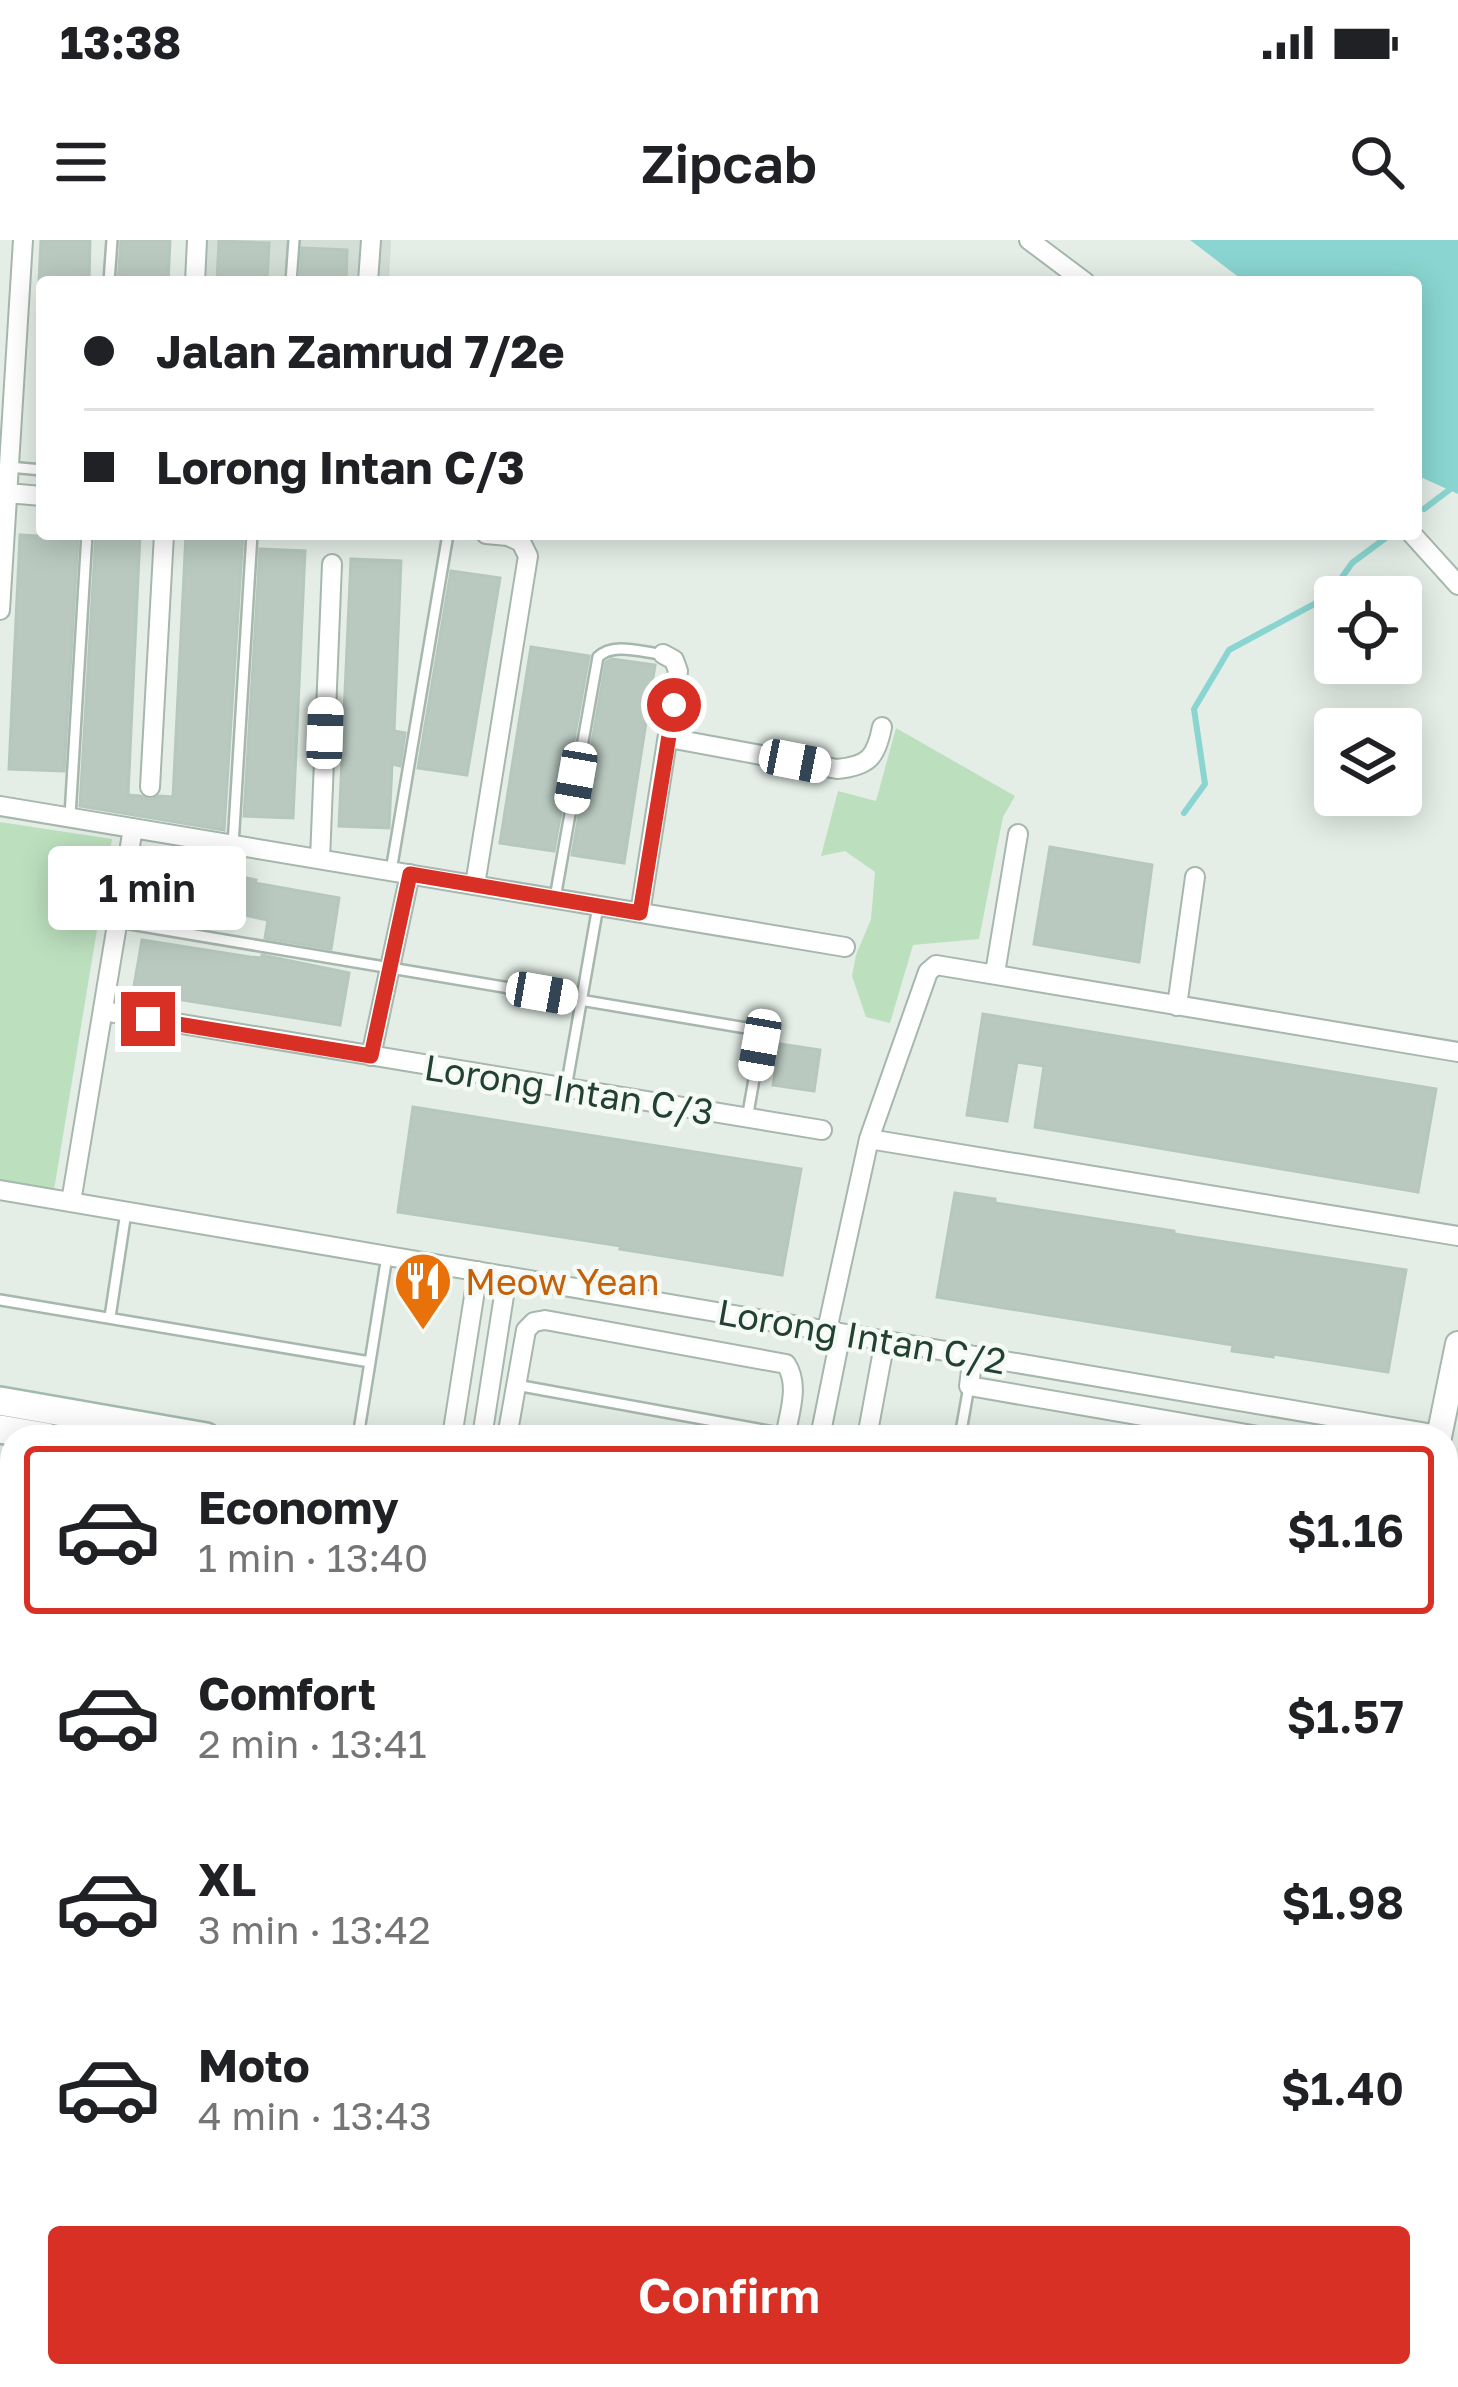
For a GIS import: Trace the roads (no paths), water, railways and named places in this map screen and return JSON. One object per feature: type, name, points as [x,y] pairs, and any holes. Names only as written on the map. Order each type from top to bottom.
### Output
[{"type":"main road","points":[[0,1401],[120,1425]]},
{"type":"street","points":[[0,610],[9,467],[6,398],[22,240]]},
{"type":"street","points":[[195,276],[197,240]]},
{"type":"street","points":[[368,276],[371,240]]},
{"type":"street","points":[[1029,240],[1077,276]]},
{"type":"street","points":[[4,505],[36,497]]},
{"type":"street","points":[[150,787],[164,540]]},
{"type":"street","points":[[475,885],[528,556],[517,540]]},
{"type":"street","points":[[1417,540],[1458,585]]},
{"type":"street","points":[[320,860],[332,564]]},
{"type":"street","points":[[640,913],[679,671],[674,660],[663,654]]},
{"type":"street","points":[[669,738],[837,769],[870,759],[882,727]]},
{"type":"street","points":[[0,806],[845,947]]},
{"type":"street","points":[[71,1202],[133,828]]},
{"type":"street","points":[[995,973],[1018,834]]},
{"type":"street","points":[[371,1056],[389,967],[400,873]]},
{"type":"street","points":[[1177,1006],[1196,877]]},
{"type":"street","points":[[822,1425],[869,1138],[928,972],[936,965],[1458,1052]]},
{"type":"street","name":"Lorong Intan C/3","points":[[103,1011],[822,1130]]},
{"type":"street","points":[[869,1138],[1458,1236]]},
{"type":"street","name":"Lorong Intan C/2","points":[[0,1190],[1378,1425]]},
{"type":"street","points":[[454,1425],[478,1271]]},
{"type":"street","points":[[484,1425],[507,1276]]},
{"type":"street","points":[[509,1425],[526,1330],[545,1320],[786,1364],[793,1373],[792,1425]]},
{"type":"street","points":[[869,1425],[885,1340]]},
{"type":"street","points":[[1441,1425],[1458,1344]]},
{"type":"street","points":[[973,1355],[969,1386],[1188,1425]]},
{"type":"street","points":[[490,1381],[516,1385]]},
{"type":"street","points":[[1249,1402],[1250,1425]]},
{"type":"lane","points":[[109,276],[112,240]]},
{"type":"lane","points":[[291,276],[294,240]]},
{"type":"lane","points":[[9,467],[36,469]]},
{"type":"lane","points":[[70,818],[87,540]]},
{"type":"lane","points":[[233,845],[252,540]]},
{"type":"lane","points":[[400,873],[447,540]]},
{"type":"lane","points":[[555,898],[598,657],[613,648],[663,654]]},
{"type":"lane","points":[[566,1088],[598,906]]},
{"type":"lane","points":[[118,922],[752,1029],[760,1045],[747,1119]]},
{"type":"lane","points":[[110,1317],[126,1212]]},
{"type":"lane","points":[[360,1425],[387,1256]]},
{"type":"lane","points":[[0,1300],[370,1362]]},
{"type":"lane","points":[[516,1385],[732,1425]]},
{"type":"lane","points":[[962,1425],[969,1386]]},
{"type":"water","points":[[1190,240],[1458,240],[1458,494],[1422,478],[1422,276],[1237,276]]},
{"type":"waterway","points":[[1424,509],[1458,479]]},
{"type":"waterway","points":[[1184,813],[1205,784],[1194,709],[1229,650],[1329,596],[1352,563],[1383,540]]},
{"type":"place","name":"Meow Yean","points":[[423,1332]]}]
